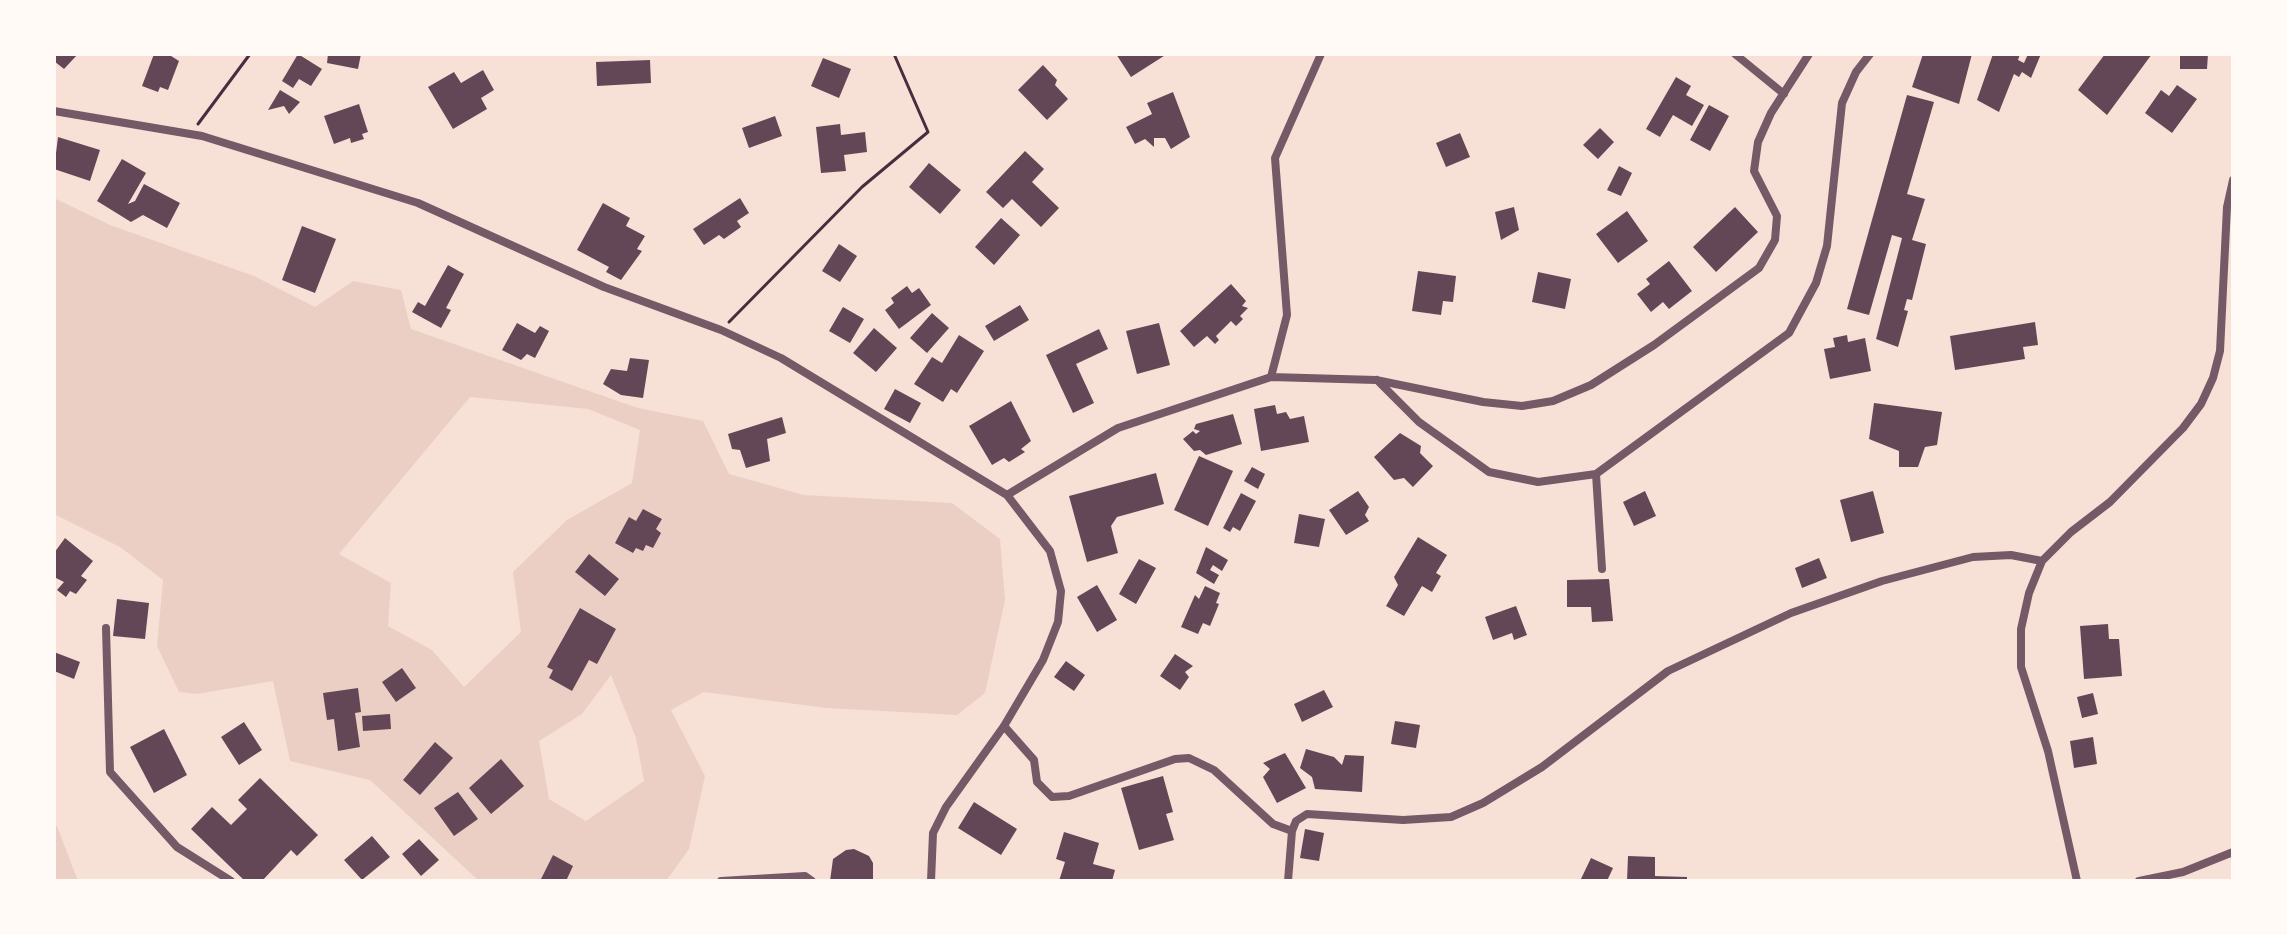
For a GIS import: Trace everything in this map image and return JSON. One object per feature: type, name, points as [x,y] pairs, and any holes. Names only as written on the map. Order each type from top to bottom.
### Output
[{"type":"street","points":[[1271,377],[1287,315],[1275,158],[1321,54]]},
{"type":"street","points":[[1735,54],[1784,94]]},
{"type":"street","points":[[1799,54],[1802,68]]},
{"type":"street","points":[[1007,495],[1118,428],[1271,377],[1376,380],[1483,402],[1522,406],[1553,401],[1591,385],[1687,322],[1759,268],[1775,240],[1777,216],[1754,171],[1758,142],[1809,54]]},
{"type":"street","points":[[1376,380],[1419,422],[1489,472],[1538,482],[1596,474],[1789,333],[1816,283],[1827,246],[1842,103],[1856,72],[1870,54]]},
{"type":"street","points":[[54,111],[191,134],[418,203],[604,287],[721,330],[781,358],[1007,495],[1050,551],[1061,591],[1058,622],[1043,660],[1004,726],[946,807],[933,833],[931,881]]},
{"type":"street","points":[[2077,881],[2048,751],[2021,667],[2021,629],[2029,593],[2042,561],[2071,532],[2110,502],[2183,428],[2201,404],[2213,378],[2220,351],[2227,207],[2233,180]]},
{"type":"street","points":[[1596,474],[1602,569]]},
{"type":"street","points":[[1288,881],[1292,831],[1296,821],[1307,814],[1403,820],[1451,817],[1483,803],[1542,767],[1668,671],[1791,613],[1882,581],[1973,557],[2011,555],[2042,561]]},
{"type":"street","points":[[106,628],[110,772],[177,847],[231,881]]},
{"type":"street","points":[[1004,726],[1034,760],[1037,782],[1052,797],[1069,796],[1175,759],[1189,758],[1214,770],[1273,824],[1292,831]]},
{"type":"street","points":[[2139,881],[2183,872],[2233,852]]},
{"type":"street","points":[[722,881],[805,876],[812,881]]},
{"type":"path","points":[[191,134],[250,54]]},
{"type":"path","points":[[721,330],[862,187],[928,132],[894,54]]},
{"type":"shaded area","points":[[54,198],[110,225],[254,276],[315,307],[353,281],[401,290],[411,329],[638,408],[703,421],[729,474],[804,495],[952,503],[1000,539],[1005,600],[985,693],[957,715],[826,708],[704,692],[671,710],[705,776],[689,849],[666,881],[479,881],[370,780],[290,761],[273,681],[197,694],[179,692],[157,646],[163,580],[120,547],[54,514]],"holes":[[[470,397],[588,409],[640,430],[632,483],[567,520],[513,572],[521,632],[464,687],[432,650],[388,626],[391,583],[339,554]],[[611,675],[636,738],[644,781],[586,821],[549,799],[539,741],[582,714]]]},
{"type":"shaded area","points":[[54,826],[57,826],[78,881],[54,881]]},
{"type":"building","points":[[54,54],[78,54],[64,69],[54,61]]},
{"type":"building","points":[[154,54],[168,54],[179,61],[168,90],[160,87],[158,92],[142,86]]},
{"type":"building","points":[[298,54],[322,69],[311,86],[299,79],[293,88],[282,81]]},
{"type":"building","points":[[328,54],[361,54],[358,69],[327,63]]},
{"type":"building","points":[[1116,54],[1167,54],[1131,77]]},
{"type":"building","points":[[1923,54],[1972,54],[1959,104],[1912,87]]},
{"type":"building","points":[[1993,54],[2020,54],[2018,60],[2024,63],[2028,54],[2041,54],[2031,78],[2022,72],[2019,77],[2014,74],[1999,112],[1977,100]]},
{"type":"building","points":[[2105,54],[2152,54],[2107,115],[2078,90]]},
{"type":"building","points":[[2180,54],[2208,54],[2207,69],[2180,69]]},
{"type":"building","points":[[823,58],[851,69],[839,98],[811,86]]},
{"type":"building","points":[[650,60],[651,83],[597,86],[596,62]]},
{"type":"building","points":[[1043,65],[1068,99],[1047,120],[1018,90]]},
{"type":"building","points":[[483,70],[494,90],[481,98],[487,109],[453,129],[428,87],[454,72],[461,83]]},
{"type":"building","points":[[1676,77],[1691,86],[1686,95],[1704,105],[1692,126],[1673,115],[1660,137],[1646,129]]},
{"type":"building","points":[[2177,85],[2197,99],[2172,133],[2145,113],[2161,90],[2169,96]]},
{"type":"building","points":[[280,90],[300,102],[289,114],[284,106],[268,110]]},
{"type":"building","points":[[1173,92],[1190,137],[1171,149],[1165,138],[1154,138],[1154,147],[1145,139],[1135,144],[1126,127],[1152,114],[1147,103]]},
{"type":"building","points":[[1907,95],[1934,102],[1907,194],[1925,199],[1912,240],[1926,244],[1912,300],[1907,299],[1904,310],[1908,311],[1898,347],[1876,339],[1902,238],[1892,235],[1869,315],[1847,309]]},
{"type":"building","points":[[359,104],[368,132],[362,134],[364,139],[351,143],[350,138],[334,144],[324,116]]},
{"type":"building","points":[[1709,105],[1729,116],[1710,151],[1690,140]]},
{"type":"building","points":[[775,116],[782,136],[749,148],[742,128]]},
{"type":"building","points":[[840,124],[841,135],[865,132],[867,152],[844,155],[846,171],[821,173],[816,127]]},
{"type":"building","points":[[1600,128],[1614,142],[1598,159],[1583,145]]},
{"type":"building","points":[[1460,133],[1470,157],[1446,167],[1436,143]]},
{"type":"building","points":[[58,137],[100,150],[90,181],[54,169]]},
{"type":"building","points":[[1025,151],[1044,169],[1032,182],[1059,208],[1041,227],[1012,199],[1003,208],[986,192]]},
{"type":"building","points":[[122,159],[146,173],[128,204],[135,201],[144,184],[180,203],[167,228],[143,215],[131,222],[97,201]]},
{"type":"building","points":[[929,163],[961,190],[940,214],[909,187]]},
{"type":"building","points":[[1619,166],[1632,173],[1621,196],[1607,190]]},
{"type":"building","points":[[740,198],[749,213],[737,221],[741,227],[724,239],[719,235],[704,245],[693,229]]},
{"type":"building","points":[[603,203],[630,218],[626,226],[645,236],[637,249],[642,251],[621,280],[606,272],[609,267],[577,250]]},
{"type":"building","points":[[1514,207],[1519,230],[1501,240],[1495,212]]},
{"type":"building","points":[[1735,207],[1758,232],[1716,272],[1693,247]]},
{"type":"building","points":[[1627,211],[1648,241],[1618,263],[1596,234]]},
{"type":"building","points":[[1001,218],[1020,235],[994,265],[975,247]]},
{"type":"building","points":[[302,226],[336,239],[315,293],[282,280]]},
{"type":"building","points":[[839,244],[857,256],[840,282],[822,271]]},
{"type":"building","points":[[1669,261],[1692,291],[1669,309],[1663,302],[1651,312],[1637,294],[1650,284],[1646,279]]},
{"type":"building","points":[[448,265],[464,274],[446,308],[451,310],[441,328],[412,312],[418,302],[425,306]]},
{"type":"building","points":[[1418,271],[1456,276],[1453,302],[1443,301],[1441,315],[1412,311]]},
{"type":"building","points":[[1538,272],[1571,279],[1565,309],[1532,302]]},
{"type":"building","points":[[1231,284],[1246,301],[1242,306],[1248,308],[1240,316],[1243,319],[1236,326],[1231,321],[1216,336],[1219,340],[1215,344],[1207,336],[1194,347],[1180,331]]},
{"type":"building","points":[[907,286],[912,293],[919,288],[931,305],[899,329],[885,310],[894,303],[891,298]]},
{"type":"building","points":[[1020,305],[1029,320],[994,341],[985,326]]},
{"type":"building","points":[[843,307],[864,319],[850,343],[829,331]]},
{"type":"building","points":[[932,313],[949,328],[927,353],[910,338]]},
{"type":"building","points":[[2035,322],[2038,345],[2023,347],[2025,359],[1955,370],[1950,336]]},
{"type":"building","points":[[517,323],[535,333],[540,326],[549,331],[535,358],[527,354],[521,360],[502,350]]},
{"type":"building","points":[[1159,323],[1170,365],[1137,374],[1126,331]]},
{"type":"building","points":[[874,328],[897,348],[876,372],[853,353]]},
{"type":"building","points":[[1099,329],[1108,349],[1076,364],[1094,403],[1073,413],[1046,355]]},
{"type":"building","points":[[959,335],[984,351],[957,393],[951,389],[943,402],[914,384],[932,357],[942,363]]},
{"type":"building","points":[[1847,335],[1848,342],[1865,338],[1871,371],[1830,379],[1824,349],[1835,347],[1833,338]]},
{"type":"building","points":[[630,358],[649,360],[643,398],[621,395],[603,384],[611,369],[627,371]]},
{"type":"building","points":[[895,389],[921,403],[910,423],[884,409]]},
{"type":"building","points":[[1011,401],[1031,441],[1021,449],[1025,452],[1009,462],[1004,458],[992,465],[969,426]]},
{"type":"building","points":[[1874,403],[1942,412],[1937,445],[1925,447],[1918,467],[1899,467],[1899,451],[1869,439]]},
{"type":"building","points":[[1275,405],[1277,414],[1286,412],[1290,419],[1304,416],[1309,442],[1261,451],[1254,409]]},
{"type":"building","points":[[1233,414],[1242,444],[1206,455],[1200,450],[1194,451],[1183,439],[1193,431],[1196,434],[1200,431],[1194,429],[1196,424]]},
{"type":"building","points":[[782,417],[786,433],[767,439],[770,461],[746,468],[740,450],[732,449],[728,434]]},
{"type":"building","points":[[1400,433],[1421,446],[1420,453],[1433,466],[1413,487],[1404,478],[1394,480],[1374,457]]},
{"type":"building","points":[[1199,456],[1233,471],[1208,526],[1174,510]]},
{"type":"building","points":[[1252,467],[1265,474],[1258,489],[1244,481]]},
{"type":"building","points":[[1156,473],[1164,504],[1117,517],[1111,526],[1118,553],[1087,562],[1069,496]]},
{"type":"building","points":[[1358,491],[1369,507],[1365,515],[1369,521],[1346,535],[1329,510]]},
{"type":"building","points":[[1645,491],[1656,516],[1634,526],[1623,502]]},
{"type":"building","points":[[1873,491],[1884,533],[1851,542],[1840,500]]},
{"type":"building","points":[[1241,493],[1256,501],[1240,531],[1233,527],[1230,532],[1223,528]]},
{"type":"building","points":[[643,509],[662,519],[656,529],[661,533],[653,548],[646,545],[643,551],[636,548],[633,553],[615,543],[629,517],[636,521]]},
{"type":"building","points":[[1299,514],[1325,519],[1319,547],[1294,543]]},
{"type":"building","points":[[1418,537],[1447,555],[1436,573],[1441,576],[1432,592],[1422,586],[1404,616],[1386,606],[1398,585],[1394,577]]},
{"type":"building","points":[[65,538],[93,561],[81,576],[87,580],[76,594],[70,591],[66,597],[57,590],[64,582],[54,577],[54,553]]},
{"type":"building","points":[[1206,547],[1228,560],[1222,571],[1213,565],[1210,570],[1219,575],[1214,584],[1196,573]]},
{"type":"building","points":[[589,554],[619,579],[605,596],[575,572]]},
{"type":"building","points":[[1819,558],[1827,578],[1802,588],[1795,568]]},
{"type":"building","points":[[1139,559],[1156,568],[1136,604],[1119,594]]},
{"type":"building","points":[[1609,579],[1613,621],[1592,622],[1591,607],[1567,607],[1567,580]]},
{"type":"building","points":[[1097,585],[1117,620],[1097,632],[1077,597]]},
{"type":"building","points":[[1205,586],[1220,593],[1216,603],[1219,604],[1210,626],[1203,623],[1198,634],[1181,627],[1195,595],[1199,599]]},
{"type":"building","points":[[117,599],[149,603],[145,639],[113,636]]},
{"type":"building","points":[[1516,606],[1527,635],[1514,640],[1512,633],[1493,640],[1485,617]]},
{"type":"building","points":[[580,608],[616,629],[597,664],[589,660],[572,691],[549,678],[553,670],[547,667]]},
{"type":"building","points":[[2108,624],[2109,639],[2119,639],[2122,676],[2084,679],[2080,626]]},
{"type":"building","points":[[54,652],[80,662],[74,679],[54,671]]},
{"type":"building","points":[[1175,654],[1193,666],[1185,672],[1189,677],[1180,690],[1160,676]]},
{"type":"building","points":[[1066,661],[1085,675],[1074,691],[1054,677]]},
{"type":"building","points":[[402,668],[416,688],[396,702],[382,682]]},
{"type":"building","points":[[358,688],[361,712],[355,713],[360,747],[338,751],[334,719],[327,720],[323,693]]},
{"type":"building","points":[[1324,690],[1333,707],[1302,722],[1294,704]]},
{"type":"building","points":[[2093,693],[2098,714],[2082,718],[2077,697]]},
{"type":"building","points":[[390,714],[391,729],[363,731],[362,716]]},
{"type":"building","points":[[1395,721],[1420,725],[1416,748],[1391,744]]},
{"type":"building","points":[[244,722],[262,750],[239,765],[221,737]]},
{"type":"building","points":[[164,729],[187,775],[154,793],[130,747]]},
{"type":"building","points":[[2093,737],[2097,764],[2074,768],[2070,741]]},
{"type":"building","points":[[435,742],[453,758],[420,795],[403,780]]},
{"type":"building","points":[[1306,749],[1334,757],[1342,765],[1345,755],[1364,756],[1362,792],[1315,789],[1312,777],[1300,768]]},
{"type":"building","points":[[1285,753],[1306,788],[1277,803],[1263,777],[1270,769],[1263,763]]},
{"type":"building","points":[[501,759],[524,786],[491,814],[469,788]]},
{"type":"building","points":[[1163,776],[1173,812],[1166,814],[1174,840],[1139,850],[1121,788]]},
{"type":"building","points":[[260,778],[318,835],[297,856],[291,850],[262,881],[245,881],[191,829],[212,807],[231,825],[247,809],[238,800]]},
{"type":"building","points":[[458,792],[478,819],[454,836],[434,808]]},
{"type":"building","points":[[974,802],[1017,829],[1001,855],[958,828]]},
{"type":"building","points":[[1305,829],[1324,833],[1319,861],[1300,858]]},
{"type":"building","points":[[1064,832],[1099,843],[1093,864],[1115,870],[1112,881],[1059,881],[1065,862],[1056,859]]},
{"type":"building","points":[[372,836],[390,857],[362,880],[344,860]]},
{"type":"building","points":[[419,839],[439,860],[421,876],[402,854]]},
{"type":"building","points":[[854,849],[869,856],[873,863],[873,881],[830,881],[833,859],[846,850]]},
{"type":"building","points":[[553,855],[573,866],[566,881],[540,881]]},
{"type":"building","points":[[1628,856],[1655,857],[1655,876],[1687,877],[1687,881],[1627,881]]},
{"type":"building","points":[[1591,858],[1613,868],[1607,881],[1580,881]]}]
